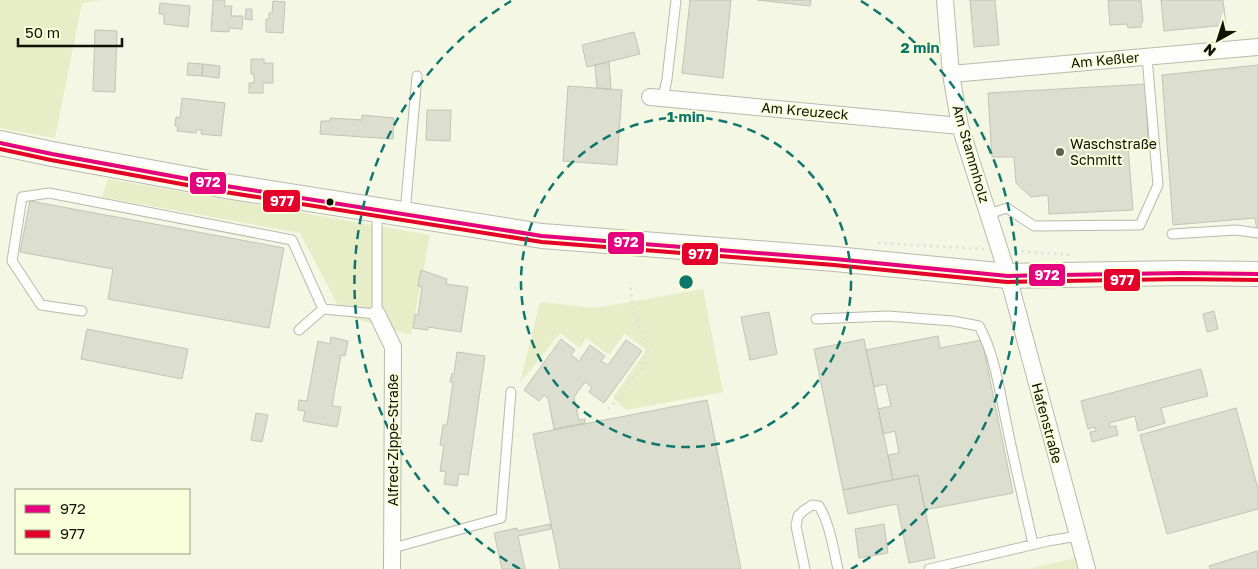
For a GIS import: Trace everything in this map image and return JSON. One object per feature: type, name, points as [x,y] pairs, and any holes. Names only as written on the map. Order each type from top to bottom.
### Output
[{"type":"main road","points":[[0,143],[226,186],[542,236],[825,258],[1008,276],[1182,273],[1258,274]]},
{"type":"street","name":"Am Stammholz","points":[[946,0],[951,74],[960,126],[1008,276]]},
{"type":"street","name":"Am Keßler","points":[[951,74],[1258,47]]},
{"type":"street","name":"Am Kreuzeck","points":[[657,98],[960,126]]},
{"type":"street","name":"Hafenstraße","points":[[1008,276],[1087,569]]},
{"type":"street","name":"Alfred-Zippe-Straße","points":[[378,314],[393,347],[392,569]]},
{"type":"lane","points":[[657,98],[667,80],[676,0]]},
{"type":"lane","points":[[988,214],[1007,208],[1034,226],[1140,225],[1158,185],[1147,57]]},
{"type":"lane","points":[[405,213],[417,76]]},
{"type":"lane","points":[[82,311],[41,305],[12,261],[22,197],[49,193],[292,240],[323,309]]},
{"type":"lane","points":[[299,330],[323,309],[378,314],[377,209]]},
{"type":"lane","points":[[1172,234],[1236,230],[1258,233]]},
{"type":"lane","points":[[816,319],[888,316],[953,321],[979,326],[988,341],[998,380],[1033,544]]},
{"type":"lane","points":[[392,548],[501,518],[511,392]]},
{"type":"lane","points":[[805,569],[796,526],[798,516],[812,505],[819,506],[822,511],[830,533],[838,569]]},
{"type":"lane","points":[[929,569],[1033,544],[1078,536]]},
{"type":"path","points":[[870,243],[1075,255]]},
{"type":"path","points":[[608,409],[621,397],[628,382],[644,367],[648,350],[634,311],[630,283]]},
{"type":"green space","points":[[0,0],[103,0],[82,3],[55,138],[0,128]]},
{"type":"green space","points":[[108,179],[430,235],[411,335],[343,315],[300,233],[102,197]]},
{"type":"green space","points":[[703,289],[723,392],[626,410],[613,398],[646,350],[625,333],[609,355],[586,338],[580,348],[560,333],[520,383],[540,302],[597,308]]},
{"type":"green space","points":[[1083,556],[1086,569],[1029,569]]},
{"type":"building","points":[[213,0],[225,0],[224,6],[232,6],[231,16],[243,16],[242,29],[229,28],[229,32],[211,31]]},
{"type":"building","points":[[690,0],[731,0],[723,78],[682,73]]},
{"type":"building","points":[[757,0],[811,0],[810,6]]},
{"type":"building","points":[[970,0],[995,0],[999,45],[974,47]]},
{"type":"building","points":[[1108,0],[1141,0],[1143,22],[1141,27],[1128,28],[1127,24],[1110,25]]},
{"type":"building","points":[[1161,0],[1223,0],[1226,25],[1164,31]]},
{"type":"building","points":[[273,1],[285,2],[283,33],[266,32],[266,19],[269,19],[269,13],[272,13]]},
{"type":"building","points":[[160,3],[190,6],[188,27],[164,24],[164,14],[159,14]]},
{"type":"building","points":[[246,9],[252,9],[252,20],[245,19]]},
{"type":"building","points":[[95,30],[117,31],[115,92],[93,91]]},
{"type":"building","points":[[634,32],[640,54],[587,67],[582,45]]},
{"type":"building","points":[[251,59],[264,59],[264,63],[273,63],[273,83],[263,83],[263,93],[249,93],[249,83],[254,83],[254,74],[251,74]]},
{"type":"building","points":[[609,62],[611,89],[597,88],[595,65]]},
{"type":"building","points":[[188,63],[203,64],[202,76],[187,75]]},
{"type":"building","points":[[203,64],[220,66],[219,78],[202,76]]},
{"type":"building","points":[[1258,65],[1258,231],[1255,218],[1173,225],[1162,75]]},
{"type":"building","name":"Waschstraße Schmitt","points":[[1146,84],[1148,144],[1128,147],[1133,210],[1049,214],[1048,195],[1031,197],[1016,183],[1014,157],[992,157],[988,93]]},
{"type":"building","points":[[568,86],[622,90],[617,165],[563,161]]},
{"type":"building","points":[[182,98],[225,103],[221,136],[201,134],[202,130],[196,130],[196,133],[177,131],[178,126],[175,126],[176,117],[180,118]]},
{"type":"building","points":[[427,110],[451,110],[450,141],[426,140]]},
{"type":"building","points":[[362,115],[394,118],[393,139],[320,134],[321,121],[330,121],[330,118],[362,120]]},
{"type":"building","points":[[30,201],[284,248],[269,328],[108,299],[113,269],[20,252]]},
{"type":"building","points":[[421,270],[447,279],[446,284],[468,287],[461,332],[428,327],[428,330],[413,328],[415,314],[418,315],[422,287],[418,286]]},
{"type":"building","points":[[1214,311],[1218,329],[1207,332],[1203,314]]},
{"type":"building","points":[[769,312],[777,354],[750,360],[741,317]]},
{"type":"building","points":[[87,329],[188,349],[182,379],[81,359]]},
{"type":"building","points":[[938,336],[940,348],[982,340],[1013,493],[925,510],[918,475],[893,480],[888,455],[899,453],[895,431],[883,434],[878,409],[891,406],[886,384],[874,387],[866,350]]},
{"type":"building","points":[[331,337],[348,341],[345,356],[341,355],[332,406],[341,407],[337,427],[303,421],[305,411],[298,410],[299,400],[307,401],[318,341],[330,344]]},
{"type":"building","points":[[561,339],[575,350],[571,355],[579,361],[590,345],[605,356],[601,361],[608,365],[626,340],[642,351],[604,403],[589,392],[592,387],[585,382],[574,397],[579,420],[585,419],[585,423],[554,429],[548,398],[544,395],[539,401],[524,390]]},
{"type":"building","points":[[864,339],[893,480],[843,490],[814,349]]},
{"type":"building","points":[[457,352],[485,356],[468,475],[459,474],[457,486],[444,484],[446,472],[440,471],[444,445],[440,445],[443,425],[447,425],[453,382],[450,382],[452,373],[454,374]]},
{"type":"building","points":[[1201,369],[1208,396],[1161,408],[1165,423],[1138,431],[1135,416],[1109,423],[1110,427],[1116,426],[1118,435],[1092,442],[1090,432],[1096,431],[1095,427],[1088,429],[1081,401]]},
{"type":"building","points":[[707,400],[741,569],[560,569],[533,434]]},
{"type":"building","points":[[1236,408],[1258,489],[1258,509],[1167,534],[1140,435]]},
{"type":"building","points":[[256,413],[268,415],[262,442],[251,440]]},
{"type":"building","points":[[918,475],[935,558],[909,563],[897,504],[848,514],[843,490]]},
{"type":"building","points":[[550,524],[551,529],[518,536],[525,569],[502,569],[494,533],[517,528],[517,531]]},
{"type":"building","points":[[884,524],[888,553],[859,558],[855,529]]},
{"type":"building","points":[[1257,551],[1258,569],[1210,569],[1209,566]]},
{"type":"transit line","name":"972","points":[[0,143],[226,186],[542,236],[835,259],[1008,276],[1182,273],[1258,274]]},
{"type":"transit line","name":"977","points":[[0,149],[225,192],[542,242],[834,265],[1007,282],[1182,279],[1258,280]]},
{"type":"place","name":"Waschstraße Schmitt","points":[[1060,152]]}]
